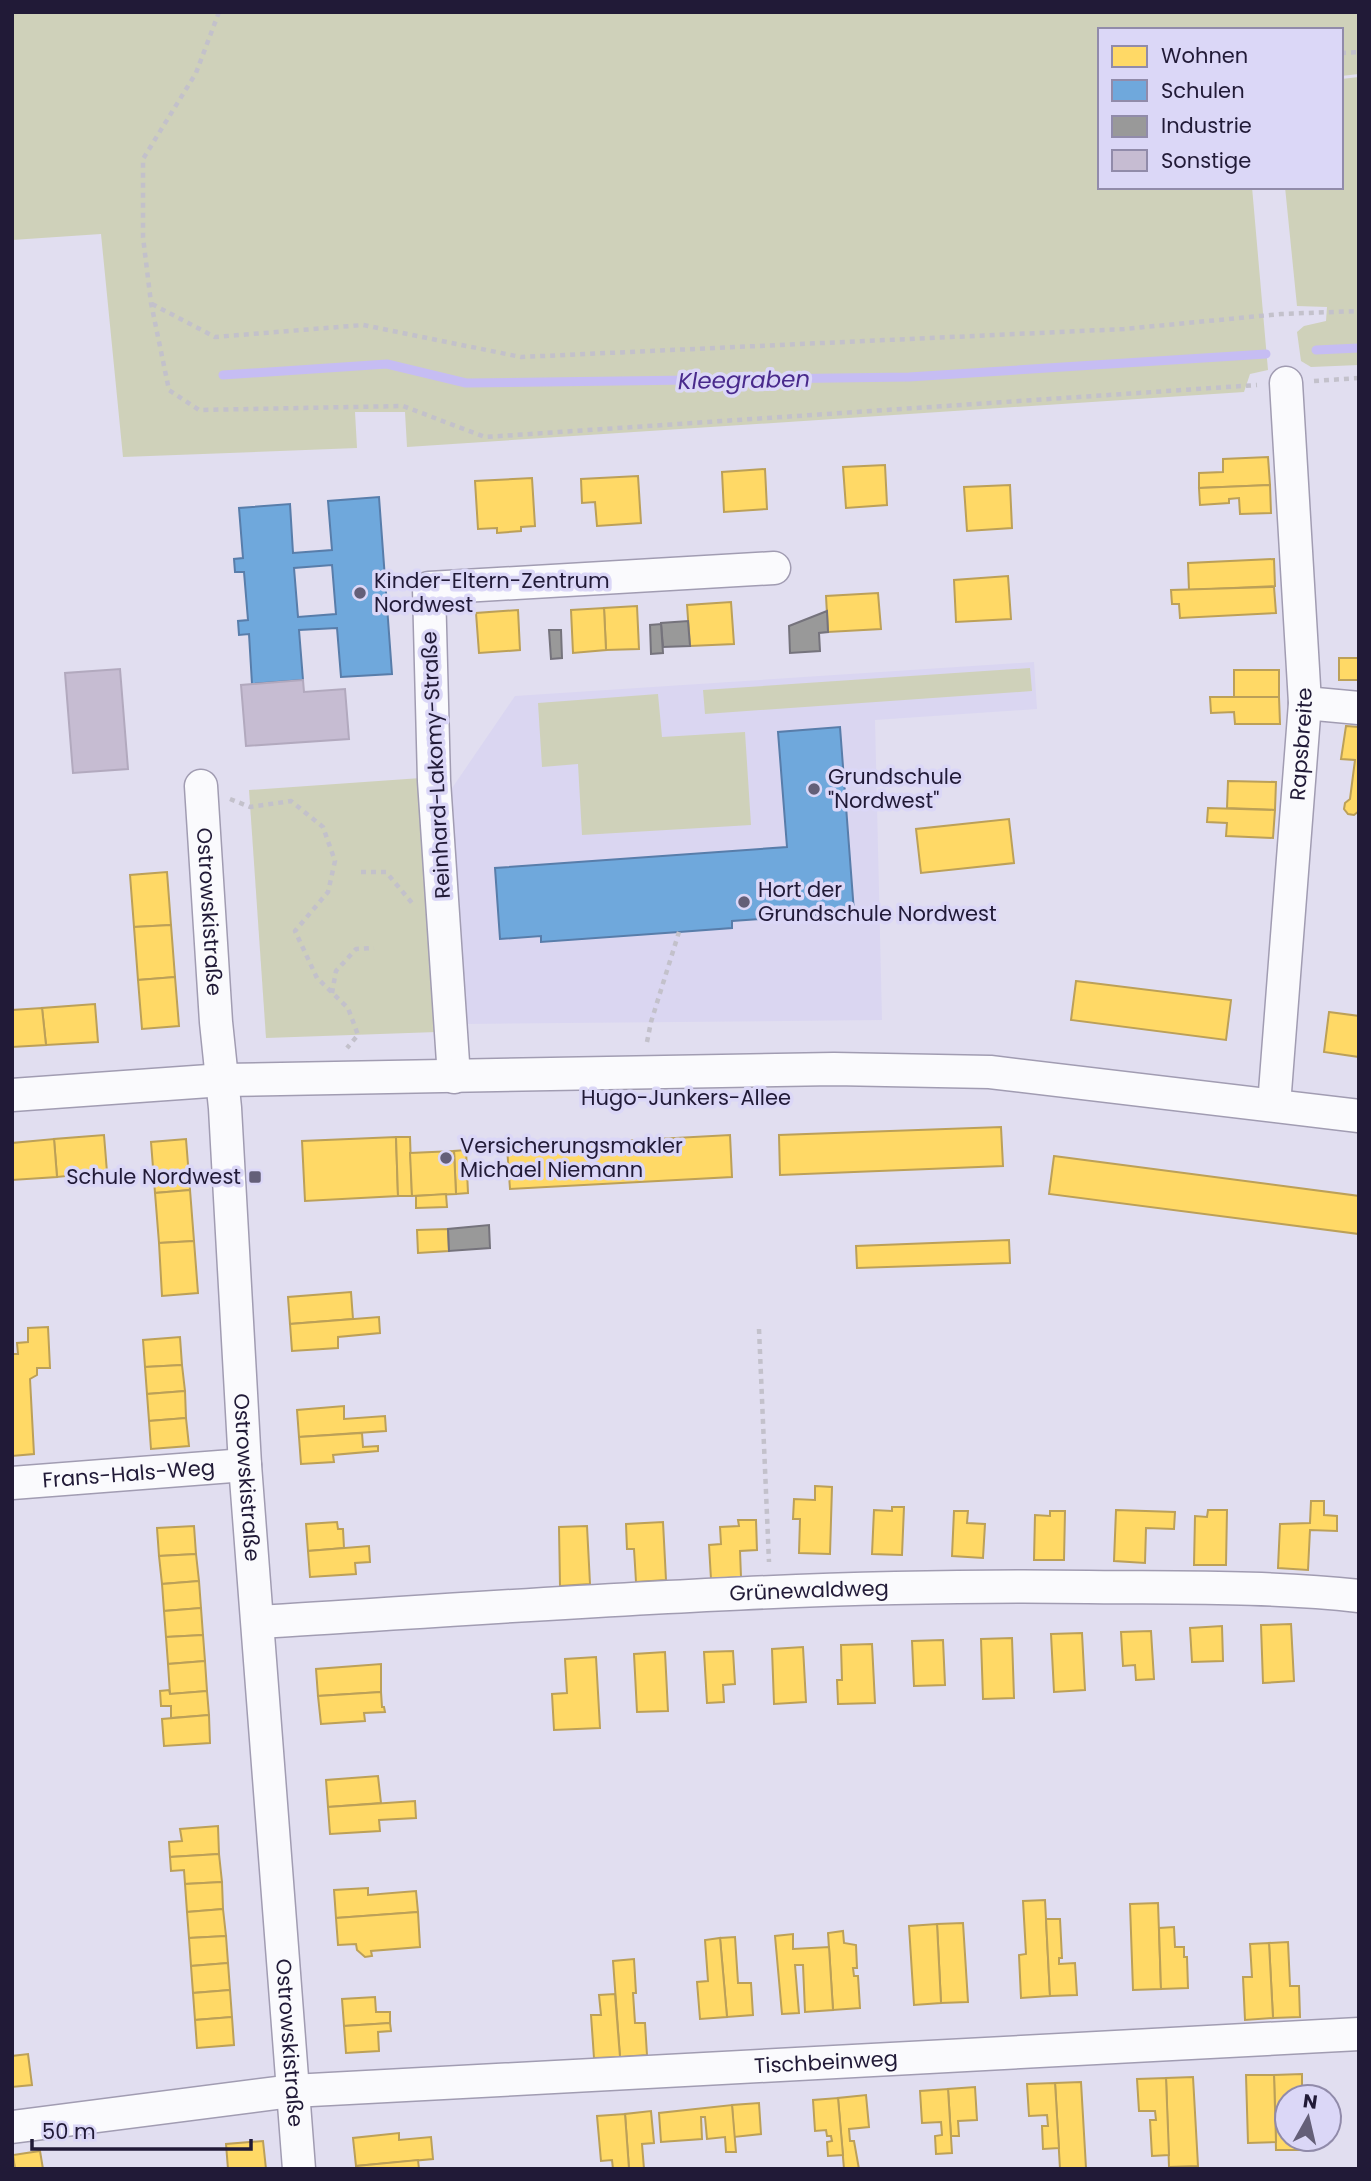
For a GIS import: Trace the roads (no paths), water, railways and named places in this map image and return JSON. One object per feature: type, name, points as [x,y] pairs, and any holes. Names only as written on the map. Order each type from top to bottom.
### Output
[{"type":"street","name":"Rapsbreite","points":[[1274,1105],[1305,703],[1286,383]]},
{"type":"street","name":"Reinhard-Lakomy-Straße","points":[[454,1077],[434,781],[429,589],[774,568]]},
{"type":"street","points":[[1305,703],[1359,708]]},
{"type":"street","name":"Ostrowskistraße","points":[[201,786],[216,1022],[223,1080],[245,1465],[299,2169]]},
{"type":"street","name":"Hugo-Junkers-Allee","points":[[12,1096],[223,1080],[834,1069],[990,1072],[1359,1116]]},
{"type":"street","name":"Frans-Hals-Weg","points":[[12,1483],[245,1465]]},
{"type":"street","name":"Grünewaldweg","points":[[259,1622],[770,1590],[1001,1586],[1297,1589],[1359,1596]]},
{"type":"street","name":"Tischbeinweg","points":[[12,2127],[292,2091],[1359,2034]]},
{"type":"waterway","name":"Kleegraben","points":[[1316,350],[1359,348]]},
{"type":"waterway","name":"Kleegraben","points":[[223,375],[387,364],[466,383],[909,377],[1266,354]]},
{"type":"place","name":"Kinder-Eltern-Zentrum Nordwest","points":[[360,593]]},
{"type":"place","name":"Grundschule \"Nordwest\"","points":[[814,789]]},
{"type":"place","name":"Hort der Grundschule Nordwest","points":[[744,902]]},
{"type":"place","name":"Versicherungsmakler Michael Niemann","points":[[446,1158]]},
{"type":"place","name":"Schule Nordwest","points":[[255,1177]]}]
